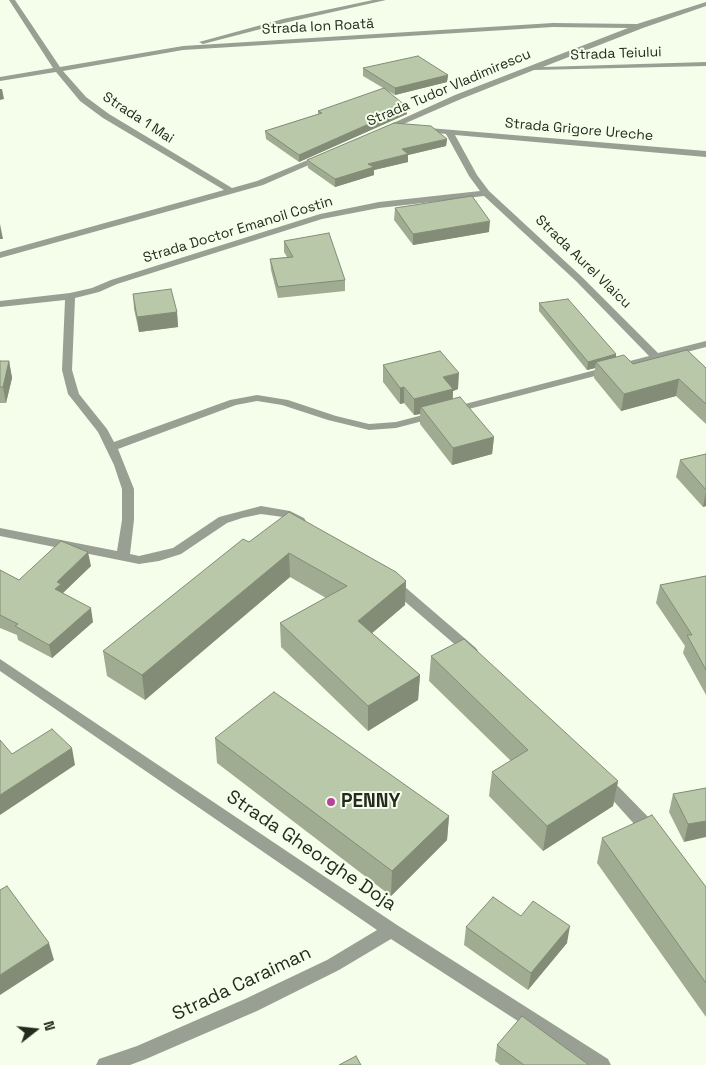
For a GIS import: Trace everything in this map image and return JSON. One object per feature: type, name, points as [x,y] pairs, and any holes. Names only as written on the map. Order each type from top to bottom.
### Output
[{"type":"street","name":"Strada 1 Mai","points":[[12,0],[58,69],[83,99],[106,116],[231,191]]},
{"type":"street","points":[[183,48],[283,21],[383,0]]},
{"type":"street","points":[[703,0],[706,4]]},
{"type":"street","name":"Strada Tudor Vladimirescu","points":[[375,134],[458,96],[640,26],[706,4]]},
{"type":"street","name":"Strada Ion Roată","points":[[0,79],[183,48],[553,25],[640,26]]},
{"type":"street","name":"Strada Teiului","points":[[527,70],[706,64]]},
{"type":"street","name":"Strada Grigore Ureche","points":[[393,126],[706,154]]},
{"type":"street","points":[[449,132],[469,170],[486,193]]},
{"type":"street","points":[[0,255],[231,191],[294,170],[330,154]]},
{"type":"street","name":"Strada Doctor Emanoil Costin","points":[[0,304],[70,296],[95,290],[114,282],[320,217],[379,206],[486,193]]},
{"type":"street","name":"Strada Aurel Vlaicu","points":[[486,193],[579,279],[656,357]]},
{"type":"street","points":[[70,296],[66,351],[67,370],[74,394],[103,431],[128,489],[128,520],[123,557]]},
{"type":"street","points":[[111,447],[234,402],[257,398],[284,402],[332,418],[369,427],[396,425],[706,344]]},
{"type":"street","points":[[0,532],[139,560],[159,557],[177,551],[223,520],[262,510],[286,514],[312,526]]},
{"type":"street","points":[[385,577],[479,659]]},
{"type":"street","name":"Strada Gheorghe Doja","points":[[0,664],[391,930],[602,1065]]},
{"type":"street","points":[[596,772],[662,843]]},
{"type":"street","name":"Strada Caraiman","points":[[105,1065],[140,1053],[251,1005],[333,965],[391,930]]},
{"type":"building","points":[[418,56],[448,75],[395,88],[363,68]]},
{"type":"building","points":[[384,88],[407,107],[299,155],[265,131],[322,113],[318,111]]},
{"type":"building","points":[[394,123],[431,126],[447,139],[402,149],[408,154],[368,164],[374,167],[335,179],[307,160]]},
{"type":"building","points":[[472,196],[490,221],[413,234],[395,208]]},
{"type":"building","points":[[329,233],[345,280],[278,287],[270,259],[293,257],[284,241]]},
{"type":"building","points":[[171,289],[177,312],[137,317],[133,294]]},
{"type":"building","points":[[568,299],[616,354],[588,362],[539,303]]},
{"type":"building","points":[[687,350],[706,368],[706,404],[679,379],[624,394],[596,362],[624,355],[633,364]]},
{"type":"building","points":[[440,351],[459,373],[443,377],[453,389],[414,399],[404,387],[400,388],[383,365]]},
{"type":"building","points":[[0,361],[9,361],[3,387],[0,387]]},
{"type":"building","points":[[460,397],[494,437],[453,448],[421,407]]},
{"type":"building","points":[[706,454],[706,490],[680,460]]},
{"type":"building","points":[[289,512],[396,572],[406,581],[358,621],[420,675],[368,706],[280,623],[347,586],[289,553],[142,675],[103,651],[243,539],[249,542]]},
{"type":"building","points":[[61,541],[88,552],[57,582],[61,584],[55,589],[91,608],[49,645],[15,626],[18,624],[0,615],[0,570],[19,580]]},
{"type":"building","points":[[706,576],[706,670],[687,635],[692,635],[660,585]]},
{"type":"building","points":[[464,639],[618,781],[547,826],[492,772],[528,750],[431,656]]},
{"type":"building","name":"PENNY","points":[[274,692],[449,816],[392,871],[215,738]]},
{"type":"building","points":[[52,729],[72,748],[0,795],[0,740],[12,754]]},
{"type":"building","points":[[706,788],[706,821],[688,824],[673,794]]},
{"type":"building","points":[[652,815],[706,887],[706,983],[602,838]]},
{"type":"building","points":[[7,886],[49,943],[0,975],[0,890]]},
{"type":"building","points":[[493,897],[521,916],[533,901],[570,926],[531,973],[466,927]]},
{"type":"building","points":[[522,1016],[589,1065],[524,1065],[497,1045]]},
{"type":"building","points":[[356,1056],[361,1065],[339,1065]]},
{"type":"place","name":"PENNY","points":[[331,802]]}]
